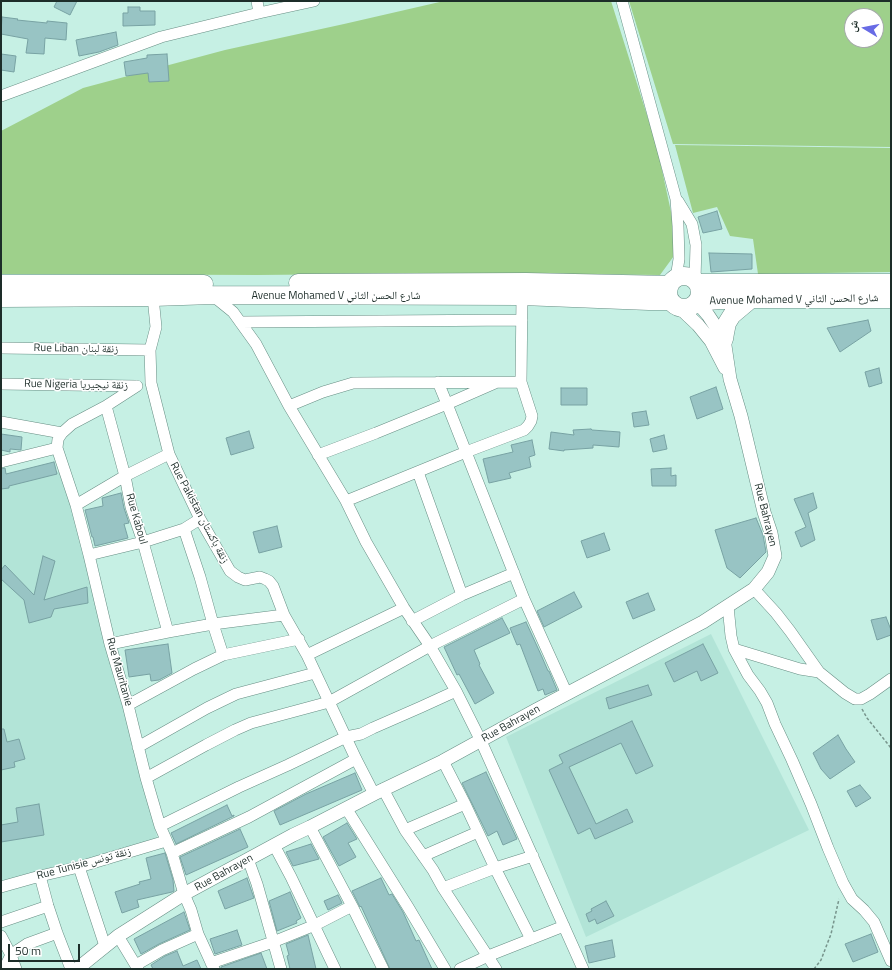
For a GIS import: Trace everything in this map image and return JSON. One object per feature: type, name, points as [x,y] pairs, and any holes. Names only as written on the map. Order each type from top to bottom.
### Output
[{"type":"highway","name":"Avenue Mohamed V شارع الحسن الثاني","points":[[1,284],[526,282],[679,295],[719,300],[891,300]]},
{"type":"highway","name":"Avenue Mohamed V شارع الحسن الثاني","points":[[696,282],[891,283]]},
{"type":"highway","points":[[679,295],[699,297],[700,292],[696,282]]},
{"type":"highway","name":"Avenue Mohamed V شارع الحسن الثاني","points":[[1,298],[212,295],[522,296],[649,302],[679,295]]},
{"type":"highway","points":[[724,339],[727,323],[732,315],[751,299]]},
{"type":"street","points":[[256,1],[259,13]]},
{"type":"street","points":[[1,96],[161,37],[314,1]]},
{"type":"street","points":[[622,1],[676,199],[679,295]]},
{"type":"street","points":[[676,199],[692,224],[696,245],[696,282]]},
{"type":"street","points":[[212,295],[233,312],[256,344],[289,406],[346,501],[366,542],[404,608],[430,646],[456,691],[481,741],[583,969]]},
{"type":"street","name":"Rue Bahrayen","points":[[77,969],[118,936],[184,894],[293,835],[481,741],[704,622],[754,590],[768,572],[775,556],[771,533],[764,512],[741,416],[730,379],[724,339],[708,315],[679,295]]},
{"type":"street","name":"Rue Bahrayen","points":[[679,295],[698,325],[711,341],[730,379]]},
{"type":"street","points":[[346,501],[524,430],[528,426],[531,422],[532,416],[521,382],[522,296]]},
{"type":"street","name":"Rue Pakistan زنقة باكستان","points":[[153,297],[156,327],[150,350],[151,383],[168,454],[200,519],[230,571],[245,580],[260,578],[265,579],[273,586],[284,615],[307,655],[356,759],[433,870],[443,888],[496,969]]},
{"type":"street","points":[[240,322],[522,320]]},
{"type":"street","name":"Rue Liban زنقة لبنان","points":[[1,348],[150,350]]},
{"type":"street","points":[[318,455],[448,404],[500,381]]},
{"type":"street","points":[[438,382],[524,599],[567,694]]},
{"type":"street","points":[[289,406],[323,392],[353,383],[521,382]]},
{"type":"street","name":"Rue Nigeria زنقة نيجيريا","points":[[1,384],[137,386],[151,383]]},
{"type":"street","points":[[1,462],[57,448],[58,439],[72,424],[106,406],[137,386]]},
{"type":"street","name":"Rue Kaboul","points":[[106,406],[125,476],[131,507],[143,542],[168,632]]},
{"type":"street","points":[[1,422],[62,433]]},
{"type":"street","name":"Rue Mauritanie","points":[[57,448],[76,505],[110,644],[160,826],[172,853],[198,934],[212,966]]},
{"type":"street","points":[[76,505],[125,476],[168,454]]},
{"type":"street","points":[[418,472],[462,595]]},
{"type":"street","points":[[89,555],[143,542],[184,529],[200,519]]},
{"type":"street","points":[[184,529],[223,654]]},
{"type":"street","points":[[412,621],[462,595],[514,573]]},
{"type":"street","points":[[754,590],[776,613],[819,672],[850,697],[861,700],[891,679]]},
{"type":"street","points":[[146,778],[206,745],[251,723],[329,702],[430,646],[524,599]]},
{"type":"street","points":[[728,606],[734,649],[748,675],[767,703],[811,804],[843,883],[852,899],[874,922],[891,961]]},
{"type":"street","points":[[307,655],[404,608]]},
{"type":"street","points":[[110,644],[213,624],[284,615]]},
{"type":"street","points":[[128,705],[223,654],[298,639]]},
{"type":"street","points":[[734,649],[800,669],[819,672]]},
{"type":"street","points":[[138,746],[207,708],[236,694],[315,673]]},
{"type":"street","points":[[160,826],[346,737],[362,734],[456,691]]},
{"type":"street","points":[[172,853],[249,817],[356,759]]},
{"type":"street","points":[[443,761],[532,940]]},
{"type":"street","points":[[405,830],[465,804]]},
{"type":"street","points":[[346,808],[445,969]]},
{"type":"street","points":[[310,827],[352,906],[383,969]]},
{"type":"street","points":[[423,856],[478,832]]},
{"type":"street","name":"Rue Tunisie زنقة تونس","points":[[1,887],[78,867],[166,841]]},
{"type":"street","points":[[274,845],[315,925],[335,969]]},
{"type":"street","points":[[443,888],[495,868],[533,856]]},
{"type":"street","points":[[248,859],[257,884],[281,969]]},
{"type":"street","points":[[78,867],[105,946]]},
{"type":"street","points":[[40,876],[48,906],[71,969]]},
{"type":"street","points":[[1,922],[48,906]]},
{"type":"street","points":[[212,966],[315,925],[352,906]]},
{"type":"street","points":[[460,969],[488,956],[532,940],[564,926]]},
{"type":"street","points":[[4,969],[11,955],[27,944],[57,933]]},
{"type":"street","points":[[118,936],[137,967],[162,950],[198,934]]},
{"type":"street","points":[[1,936],[11,955],[16,969]]},
{"type":"path","points":[[861,700],[862,710],[867,718],[891,748]]},
{"type":"path","points":[[814,969],[821,960],[832,934],[843,883]]},
{"type":"shaded area","points":[[62,471],[158,841],[1,884],[1,486]]},
{"type":"shaded area","points":[[711,634],[809,830],[586,937],[506,737]]},
{"type":"green space","points":[[444,1],[611,1],[657,147],[679,249],[660,275],[475,273],[257,275],[1,274],[1,131],[83,88],[225,50]]},
{"type":"green space","points":[[629,1],[891,1],[891,147],[673,144]]},
{"type":"green space","points":[[675,145],[891,148],[891,272],[758,274],[753,239],[730,236],[717,207],[693,213]]},
{"type":"building","points":[[57,1],[77,1],[70,15],[54,7]]},
{"type":"building","points":[[128,7],[140,7],[140,11],[155,11],[155,25],[123,26],[123,13],[128,13]]},
{"type":"building","points":[[2,17],[47,23],[47,21],[67,23],[66,40],[45,38],[44,54],[26,53],[28,39],[1,34]]},
{"type":"building","points":[[116,32],[118,45],[99,52],[79,56],[76,40]]},
{"type":"building","points":[[1,54],[16,56],[14,72],[1,70]]},
{"type":"building","points":[[167,54],[169,81],[149,82],[148,73],[126,76],[124,62],[147,58],[147,55]]},
{"type":"building","points":[[717,211],[722,229],[703,233],[698,217]]},
{"type":"building","points":[[709,253],[752,254],[752,269],[711,272]]},
{"type":"building","points":[[868,320],[871,331],[840,352],[827,328]]},
{"type":"building","points":[[879,368],[882,383],[869,387],[865,372]]},
{"type":"building","points":[[716,387],[723,409],[697,419],[690,397]]},
{"type":"building","points":[[561,388],[587,388],[587,405],[561,405]]},
{"type":"building","points":[[646,411],[649,425],[634,427],[632,413]]},
{"type":"building","points":[[591,429],[620,432],[619,447],[593,445],[593,448],[564,451],[549,449],[551,432],[574,435],[573,430]]},
{"type":"building","points":[[249,431],[254,448],[231,455],[226,438]]},
{"type":"building","points":[[1,434],[22,437],[21,450],[10,449],[10,452],[1,450]]},
{"type":"building","points":[[664,435],[667,449],[653,452],[650,439]]},
{"type":"building","points":[[532,440],[535,455],[529,457],[531,467],[509,473],[511,478],[489,483],[483,459],[513,452],[511,445]]},
{"type":"building","points":[[54,462],[57,474],[1,489],[1,469],[5,468],[6,474]]},
{"type":"building","points":[[671,468],[671,476],[676,475],[676,486],[652,486],[651,469]]},
{"type":"building","points":[[121,493],[129,523],[124,524],[128,538],[95,546],[85,510],[103,506],[102,498]]},
{"type":"building","points":[[813,493],[817,508],[808,513],[815,540],[801,547],[795,532],[806,527],[794,499]]},
{"type":"building","points":[[756,518],[763,535],[766,552],[740,578],[727,568],[715,530]]},
{"type":"building","points":[[277,526],[282,547],[259,553],[253,532]]},
{"type":"building","points":[[604,533],[610,550],[587,558],[581,541]]},
{"type":"building","points":[[43,556],[55,561],[44,600],[87,587],[88,603],[54,609],[51,617],[29,623],[24,600],[1,579],[1,570],[5,565],[34,595]]},
{"type":"building","points":[[574,592],[582,607],[544,627],[537,611]]},
{"type":"building","points":[[648,593],[655,610],[633,619],[626,602]]},
{"type":"building","points":[[886,617],[891,630],[891,635],[877,640],[871,620]]},
{"type":"building","points":[[502,618],[510,633],[474,650],[480,664],[479,665],[494,693],[475,704],[459,674],[457,675],[444,647]]},
{"type":"building","points":[[526,622],[557,690],[545,695],[543,689],[538,691],[520,644],[517,645],[510,628]]},
{"type":"building","points":[[168,644],[172,673],[159,680],[151,681],[150,674],[129,677],[125,650]]},
{"type":"building","points":[[703,644],[718,673],[701,681],[697,671],[674,682],[665,663]]},
{"type":"building","points":[[648,685],[652,695],[609,709],[606,698]]},
{"type":"building","points":[[632,721],[653,766],[636,774],[621,743],[569,767],[596,824],[627,809],[633,822],[595,839],[590,828],[578,834],[549,770],[563,763],[559,755]]},
{"type":"building","points":[[1,729],[4,729],[7,742],[19,739],[25,759],[14,762],[15,767],[1,770]]},
{"type":"building","points":[[838,735],[855,762],[830,779],[821,769],[813,753]]},
{"type":"building","points":[[486,772],[517,839],[503,845],[497,831],[488,836],[462,783]]},
{"type":"building","points":[[355,773],[362,790],[280,825],[274,811],[306,794]]},
{"type":"building","points":[[860,785],[871,798],[856,807],[847,791]]},
{"type":"building","points":[[39,804],[44,835],[1,842],[1,825],[18,822],[16,808]]},
{"type":"building","points":[[227,805],[232,816],[234,816],[176,844],[171,833]]},
{"type":"building","points":[[347,823],[357,839],[348,843],[356,857],[339,866],[323,837]]},
{"type":"building","points":[[240,829],[248,847],[186,875],[180,857]]},
{"type":"building","points":[[311,844],[319,859],[293,866],[286,852]]},
{"type":"building","points":[[165,853],[173,880],[174,891],[137,900],[139,907],[122,913],[115,892],[140,884],[139,882],[151,879],[146,858]]},
{"type":"building","points":[[247,878],[254,898],[225,909],[218,891]]},
{"type":"building","points":[[381,878],[389,895],[392,894],[403,912],[416,941],[419,940],[432,969],[390,969],[361,906],[360,907],[352,891]]},
{"type":"building","points":[[290,892],[301,918],[296,921],[297,923],[277,931],[269,901]]},
{"type":"building","points":[[338,895],[342,903],[328,910],[324,901]]},
{"type":"building","points":[[606,901],[614,916],[597,924],[595,919],[589,922],[586,914],[592,911],[591,909]]},
{"type":"building","points":[[184,912],[190,930],[141,954],[134,939]]},
{"type":"building","points":[[237,930],[242,945],[215,954],[210,939]]},
{"type":"building","points":[[871,934],[878,952],[853,962],[845,944]]},
{"type":"building","points":[[308,935],[316,969],[290,969],[287,956],[289,955],[286,944]]},
{"type":"building","points":[[612,940],[615,957],[589,963],[585,946]]},
{"type":"building","points":[[177,951],[183,966],[197,960],[201,969],[153,969],[151,965],[165,956]]},
{"type":"building","points":[[261,953],[267,969],[221,969],[221,967]]}]
